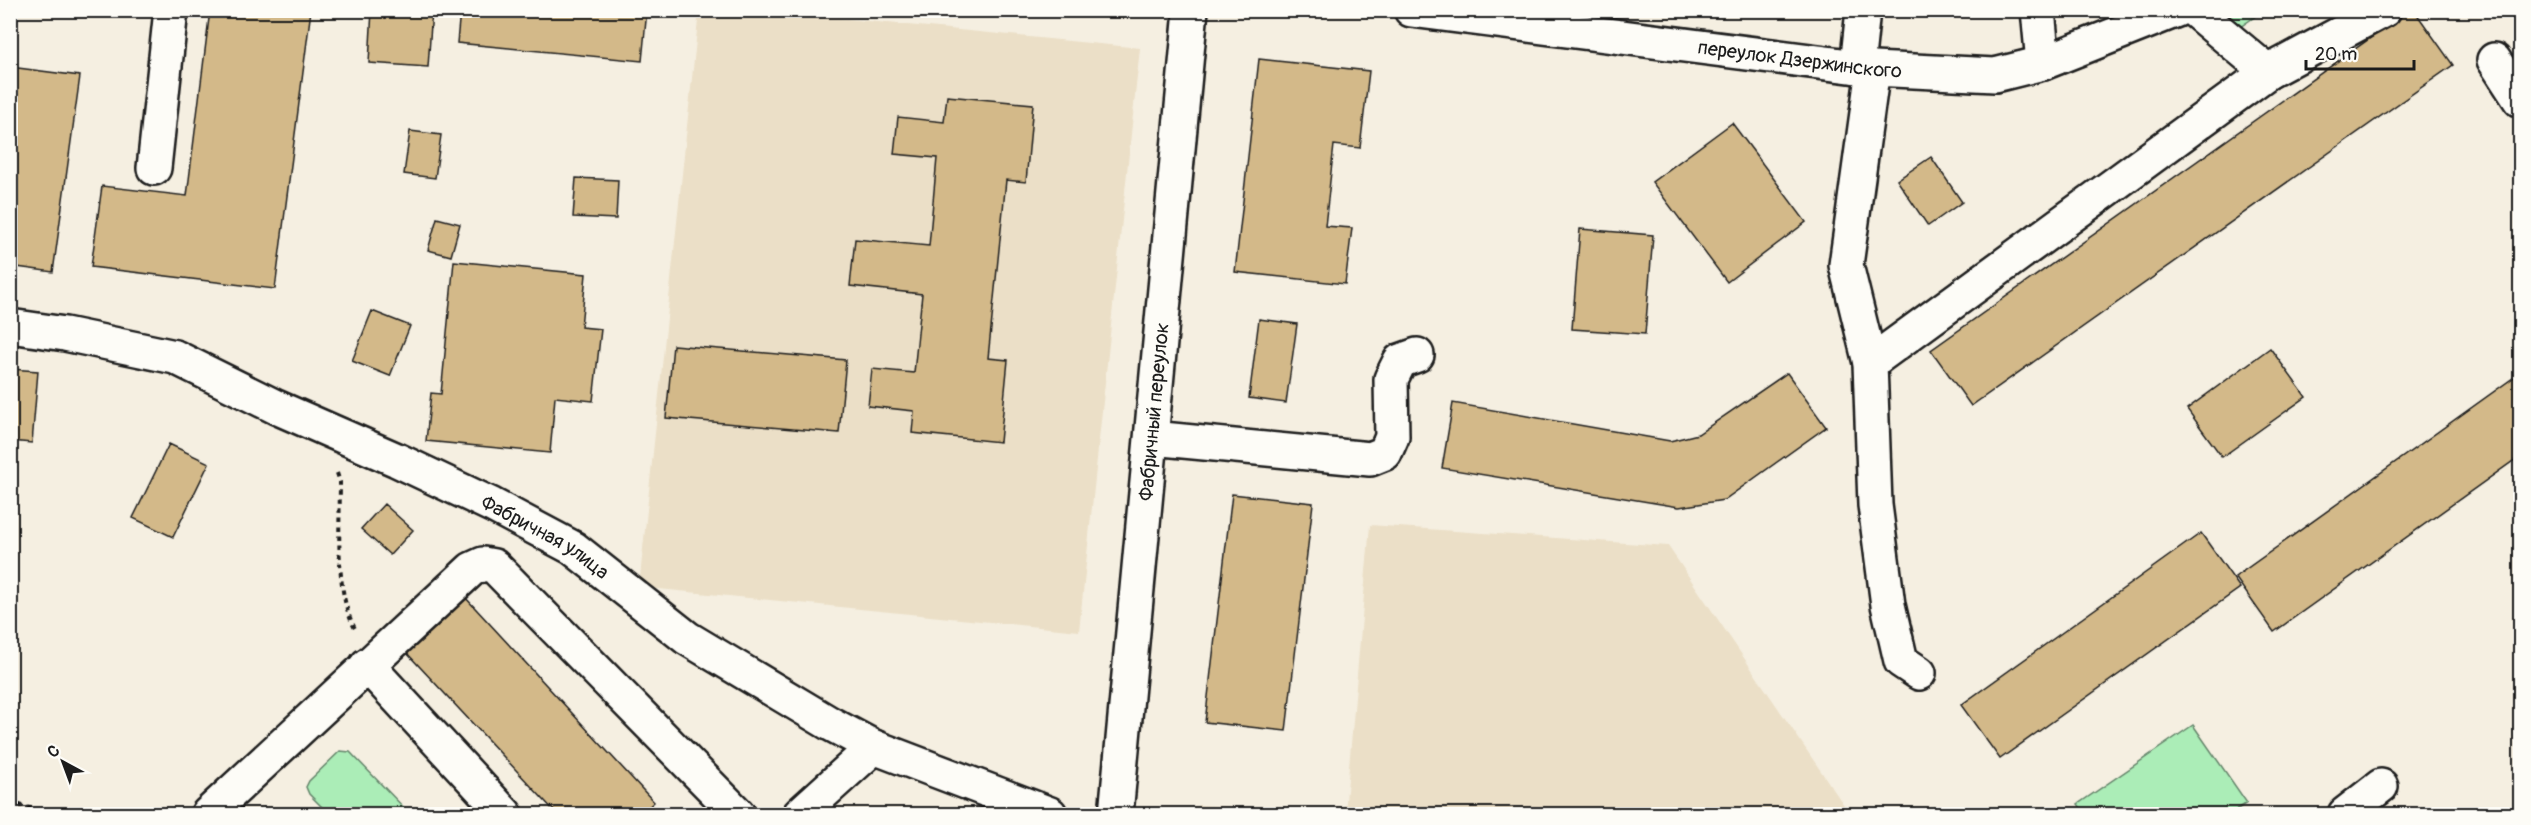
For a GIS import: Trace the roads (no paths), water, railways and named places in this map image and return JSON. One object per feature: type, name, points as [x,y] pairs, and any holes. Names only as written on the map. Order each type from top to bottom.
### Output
[{"type":"street","points":[[154,168],[171,10]]},
{"type":"street","name":"Фабричный переулок","points":[[1116,814],[1191,10]]},
{"type":"street","name":"переулок Дзержинского","points":[[1411,10],[1865,68],[1995,75],[2043,63],[2177,10]]},
{"type":"street","points":[[1863,10],[1865,68],[1846,265],[1870,363],[1875,505],[1888,604],[1901,661],[1919,674]]},
{"type":"street","points":[[2038,10],[2043,63]]},
{"type":"street","points":[[2194,10],[2268,72]]},
{"type":"street","points":[[1870,363],[2268,72],[2384,10]]},
{"type":"street","points":[[2494,60],[2520,100]]},
{"type":"street","name":"Фабричная улица","points":[[10,326],[65,334],[175,357],[276,407],[492,505],[573,548],[687,638],[829,723],[874,747],[1050,814]]},
{"type":"street","points":[[1152,438],[1370,459],[1385,453],[1392,437],[1391,379],[1400,361],[1417,355]]},
{"type":"street","points":[[227,808],[363,651],[472,568],[483,564],[494,566],[738,814]]},
{"type":"street","points":[[363,651],[505,814]]},
{"type":"street","points":[[801,814],[874,747]]},
{"type":"street","points":[[2345,814],[2382,786]]}]
